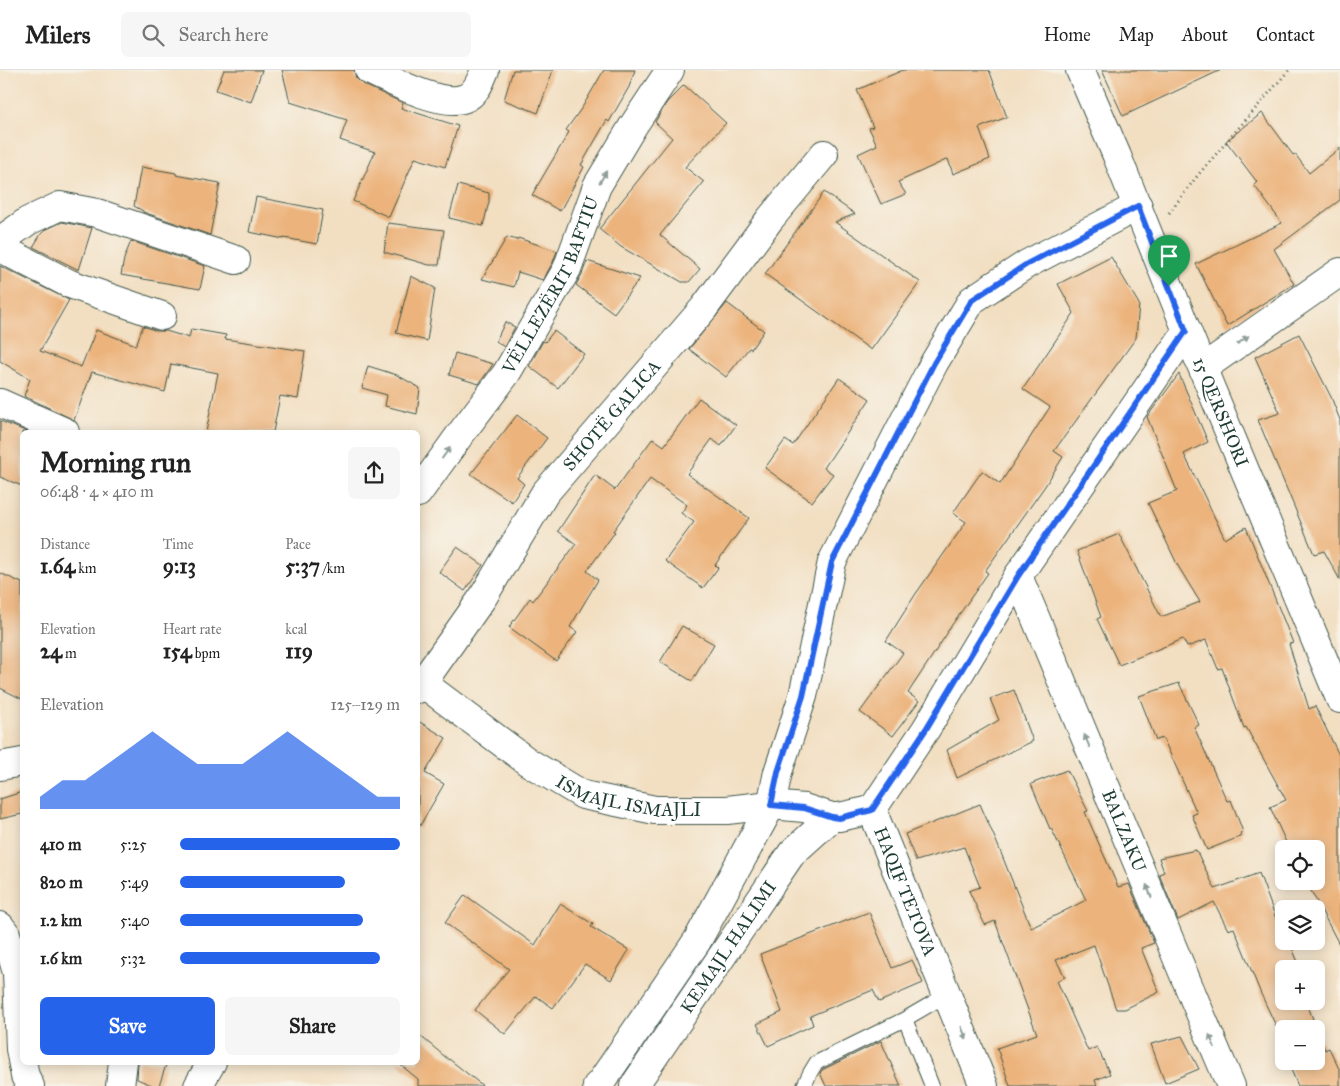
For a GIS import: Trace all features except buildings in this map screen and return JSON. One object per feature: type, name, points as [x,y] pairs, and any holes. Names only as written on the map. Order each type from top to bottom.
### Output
[{"type":"street","points":[[369,70],[408,88],[445,100],[467,98],[477,87],[485,70]]},
{"type":"street","name":"VËLLEZËRIT BAFTIU","points":[[420,490],[458,436],[506,374],[567,269],[598,186],[633,126],[670,70]]},
{"type":"street","name":"15 QERSHORI","points":[[1080,70],[1142,216],[1186,331],[1340,699]]},
{"type":"street","name":"SHOTË GALICA","points":[[420,683],[483,597],[545,493],[704,308],[770,219],[824,154]]},
{"type":"street","points":[[0,241],[28,221],[60,206],[97,213],[236,260]]},
{"type":"street","points":[[597,1086],[697,941],[771,805],[778,772],[803,696],[832,562],[934,363],[972,300],[1027,264],[1142,216]]},
{"type":"street","points":[[0,248],[70,284],[162,316]]},
{"type":"street","points":[[1203,368],[1340,272]]},
{"type":"street","name":"HAQIF TETOVA","points":[[984,1086],[872,810],[926,729],[1018,576],[1186,331]]},
{"type":"street","points":[[0,403],[61,430]]},
{"type":"street","name":"BALZAKU","points":[[1018,576],[1231,1086]]},
{"type":"street","name":"ISMAJL ISMAJLI","points":[[420,685],[528,762],[582,795],[655,810],[727,810],[771,805],[804,808],[839,818],[872,810]]},
{"type":"street","points":[[0,766],[20,762]]},
{"type":"street","name":"KEMAJL HALIMI","points":[[634,1086],[792,853],[832,817]]},
{"type":"street","points":[[0,926],[6,934],[17,972],[20,1049]]},
{"type":"street","points":[[23,1065],[25,1076],[30,1086]]},
{"type":"street","points":[[120,1086],[123,1065]]},
{"type":"street","points":[[198,1086],[210,1065]]},
{"type":"lane","points":[[804,1086],[816,1063],[905,1019],[948,994]]},
{"type":"lane","points":[[905,1019],[932,1086]]},
{"type":"path","points":[[1142,216],[1166,216],[1198,175],[1289,70]]},
{"type":"route","points":[[1138,206],[1169,286],[1186,331],[1018,576],[926,729],[872,810],[839,818],[804,808],[771,805],[778,772],[803,696],[832,562],[934,363],[972,300],[1027,264],[1138,206]]}]
